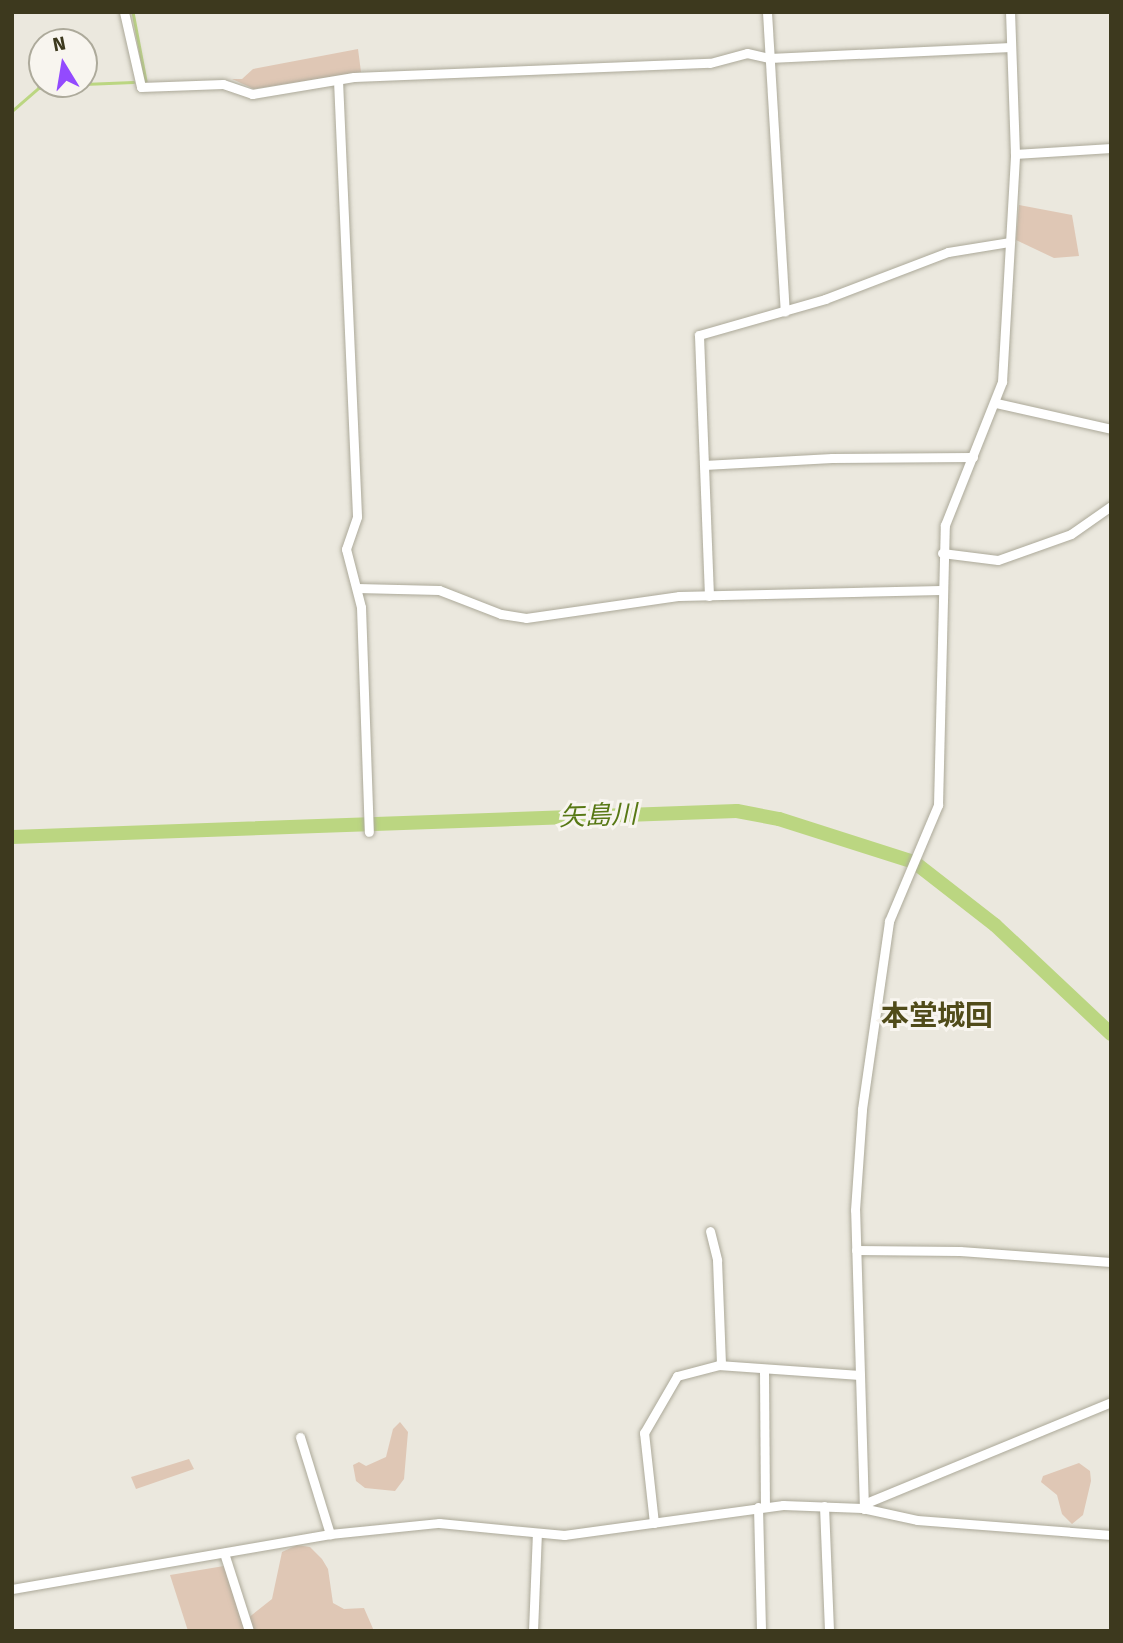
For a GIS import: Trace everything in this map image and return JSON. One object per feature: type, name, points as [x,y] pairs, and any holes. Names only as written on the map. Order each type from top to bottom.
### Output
[{"type":"street","points":[[124,12],[141,87],[223,83],[252,94],[338,80],[708,63],[747,53],[769,58],[1011,47]]},
{"type":"street","points":[[767,12],[785,311]]},
{"type":"street","points":[[865,1506],[860,1462],[856,1250],[862,1109],[888,921],[938,805],[942,553],[951,505],[974,457],[1002,383],[1015,153],[1010,12]]},
{"type":"street","points":[[338,80],[357,517],[346,549],[357,588],[369,832]]},
{"type":"street","points":[[1015,153],[1111,148]]},
{"type":"street","points":[[709,596],[699,335],[785,311],[948,252],[1010,242]]},
{"type":"street","points":[[996,403],[1111,429]]},
{"type":"street","points":[[704,465],[870,457],[974,457]]},
{"type":"street","points":[[942,553],[998,560],[1071,534],[1111,506]]},
{"type":"street","points":[[357,588],[439,590],[513,617],[579,613],[648,598],[941,590]]},
{"type":"street","points":[[710,1231],[717,1260],[721,1366]]},
{"type":"street","points":[[856,1250],[960,1251],[1111,1262]]},
{"type":"street","points":[[654,1523],[644,1433],[670,1381],[687,1371],[721,1366],[859,1375]]},
{"type":"street","points":[[761,1631],[764,1370]]},
{"type":"street","points":[[865,1506],[1111,1402]]},
{"type":"street","points":[[300,1437],[330,1534]]},
{"type":"street","points":[[12,1589],[330,1534],[439,1523],[564,1535],[761,1506],[865,1506],[917,1520],[1111,1535]]},
{"type":"street","points":[[824,1506],[829,1631]]},
{"type":"street","points":[[533,1631],[537,1533]]},
{"type":"street","points":[[224,1553],[249,1631]]},
{"type":"shaded area","points":[[358,49],[361,72],[254,89],[232,79],[242,79],[253,69]]},
{"type":"shaded area","points":[[1019,205],[1072,215],[1079,256],[1054,258],[1016,240]]},
{"type":"shaded area","points":[[400,1422],[408,1432],[404,1479],[395,1491],[365,1488],[356,1481],[353,1465],[359,1462],[366,1466],[386,1457],[393,1429]]},
{"type":"shaded area","points":[[189,1459],[194,1469],[136,1489],[131,1477]]},
{"type":"shaded area","points":[[1079,1463],[1090,1471],[1091,1481],[1083,1515],[1072,1524],[1062,1514],[1057,1495],[1041,1482],[1043,1476]]},
{"type":"shaded area","points":[[297,1545],[310,1547],[322,1559],[328,1569],[333,1603],[344,1609],[364,1608],[374,1631],[252,1631],[248,1618],[272,1599],[282,1552]]},
{"type":"shaded area","points":[[224,1566],[245,1631],[188,1631],[170,1575]]},
{"type":"waterway","points":[[133,12],[146,81]]},
{"type":"waterway","points":[[98,83],[133,82]]},
{"type":"waterway","points":[[12,111],[28,97]]},
{"type":"waterway","name":"矢島川","points":[[12,837],[737,811],[779,819],[914,862],[995,925],[1111,1034]]},
{"type":"district","name":"本堂城回","points":[[937,1016]]}]
